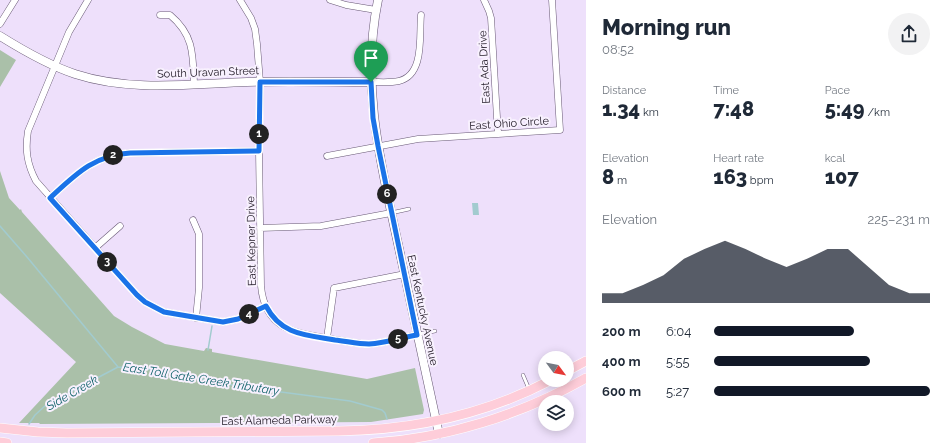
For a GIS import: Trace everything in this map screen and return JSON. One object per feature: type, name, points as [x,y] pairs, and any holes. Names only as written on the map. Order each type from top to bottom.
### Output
[{"type":"main road","points":[[574,367],[586,360]]},
{"type":"main road","points":[[373,443],[409,439],[472,426],[510,413],[553,395],[586,378]]},
{"type":"main road","name":"East Alameda Parkway","points":[[0,428],[62,433],[339,431],[382,429],[436,421],[485,407],[538,386]]},
{"type":"main road","points":[[0,442],[7,443]]},
{"type":"street","points":[[0,24],[15,0]]},
{"type":"street","points":[[88,0],[69,32],[28,131],[26,147],[28,163],[36,181],[137,295],[145,302],[164,312],[223,322],[238,319],[266,306]]},
{"type":"street","name":"East Kepner Drive","points":[[240,0],[251,18],[255,29],[257,44],[260,82],[259,151],[261,286],[266,306],[276,320],[288,330],[303,335],[370,344],[417,335]]},
{"type":"street","points":[[330,0],[346,5],[376,10]]},
{"type":"street","name":"East Kentucky Avenue","points":[[378,0],[372,42],[371,82],[373,118],[391,213],[438,434]]},
{"type":"street","name":"East Ada Drive","points":[[484,0],[491,18],[498,134]]},
{"type":"street","name":"East Ohio Circle","points":[[327,156],[418,139],[560,130],[552,0]]},
{"type":"street","points":[[160,15],[170,15],[177,20],[186,33],[192,49],[194,84]]},
{"type":"street","name":"South Uravan Street","points":[[0,36],[31,55],[54,66],[88,77],[114,82],[153,85],[260,82],[371,82],[401,80],[414,71],[418,61],[420,15]]},
{"type":"street","points":[[50,198],[97,157],[122,153],[259,151]]},
{"type":"street","points":[[260,228],[321,226],[391,213]]},
{"type":"street","points":[[194,220],[199,234],[199,288],[196,318]]},
{"type":"street","points":[[95,248],[120,226]]},
{"type":"street","points":[[326,338],[334,288],[405,274]]},
{"type":"lane","points":[[391,213],[409,209]]},
{"type":"lane","points":[[417,335],[435,331]]},
{"type":"lane","points":[[523,375],[530,390]]},
{"type":"shaded area","points":[[0,50],[16,60],[0,87]]},
{"type":"shaded area","points":[[0,171],[9,198],[20,210],[21,209],[22,212],[114,316],[132,327],[165,344],[204,351],[206,348],[212,349],[212,352],[367,379],[415,368],[424,410],[423,414],[371,422],[19,423],[76,362],[0,293]]},
{"type":"shaded area","points":[[472,203],[478,203],[479,215],[473,215]]},
{"type":"waterway","name":"East Toll Gate Creek Tributary","points":[[0,226],[118,367],[157,370],[242,387],[350,401],[382,410],[387,419]]},
{"type":"waterway","points":[[208,350],[212,326]]},
{"type":"waterway","name":"Side Creek","points":[[29,424],[35,415],[46,405],[118,367]]},
{"type":"route","points":[[260,82],[371,82],[373,118],[378,146],[417,335],[378,343],[364,344],[303,335],[288,330],[282,326],[270,314],[266,306],[238,319],[223,322],[164,312],[154,308],[137,295],[50,198],[88,165],[106,156],[114,154],[259,151],[260,82]]}]
